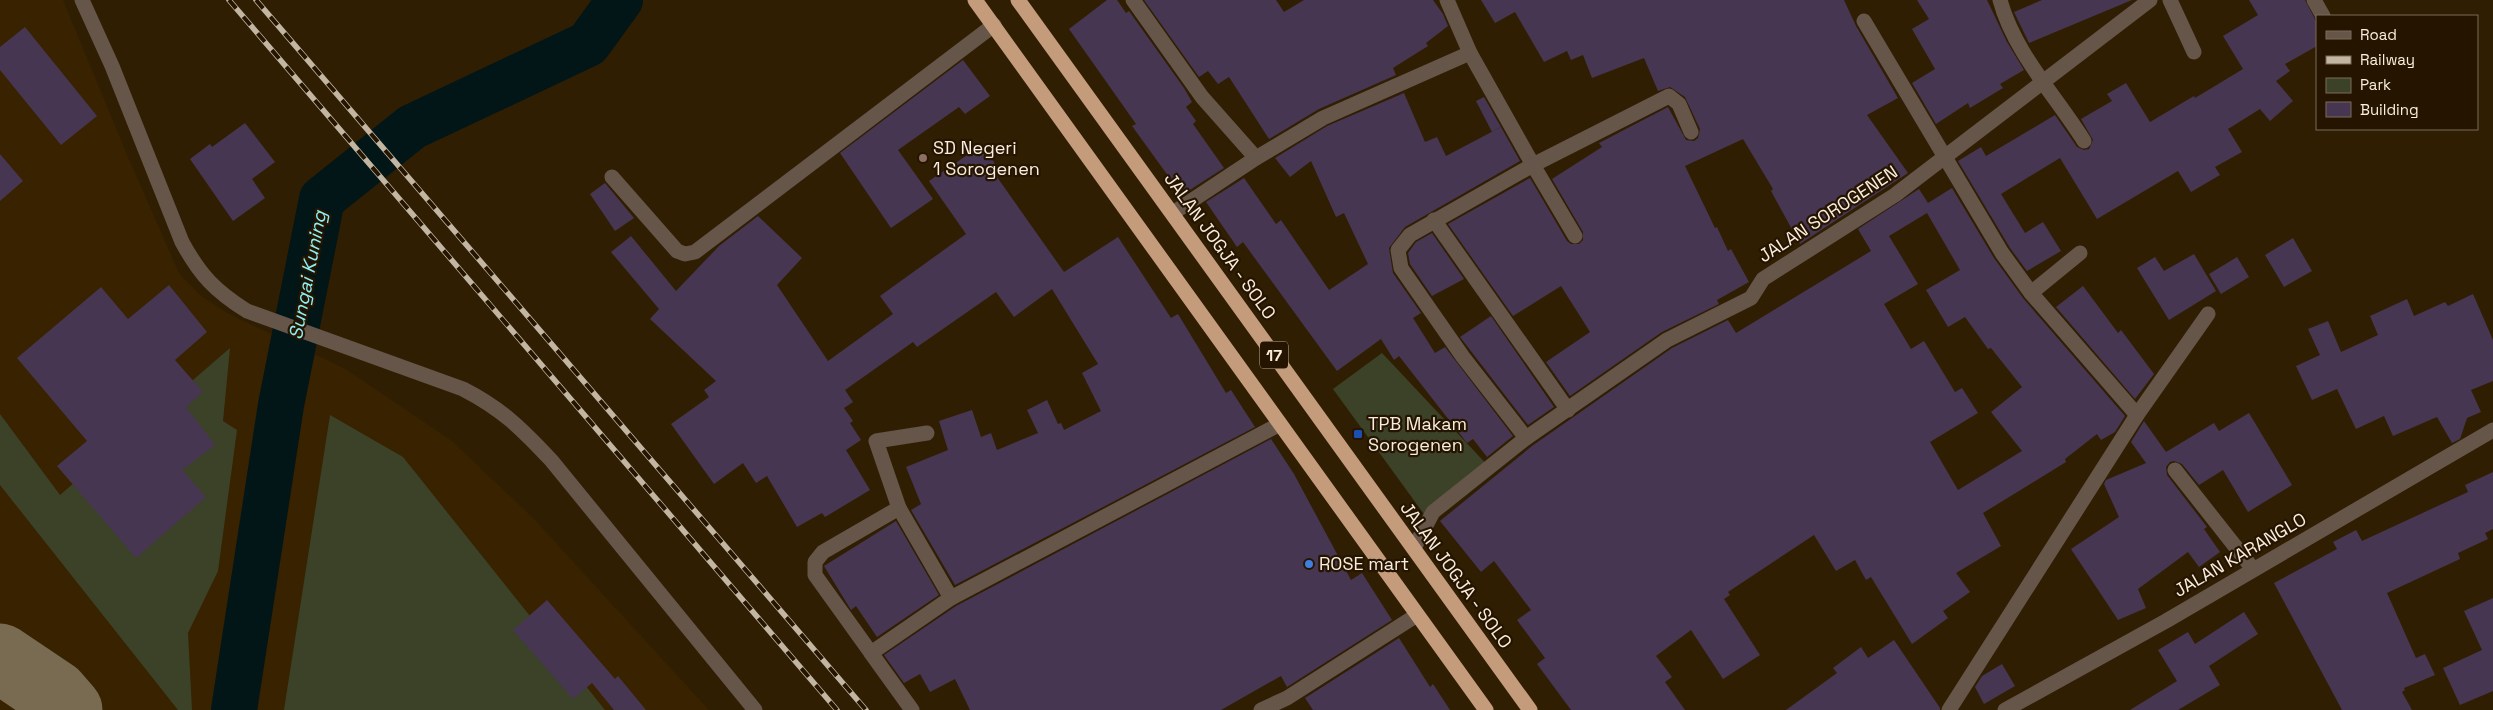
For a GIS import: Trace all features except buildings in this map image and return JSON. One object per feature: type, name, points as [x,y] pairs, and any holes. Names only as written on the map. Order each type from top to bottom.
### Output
[{"type":"highway","name":"17","points":[[975,0],[1486,710]]},
{"type":"highway","name":"JALAN JOGJA - SOLO","points":[[1018,0],[1530,710]]},
{"type":"street","points":[[82,0],[112,66],[182,242],[208,284],[227,299],[247,311],[463,389],[491,403],[518,425],[551,460],[755,710]]},
{"type":"street","points":[[1133,0],[1202,97],[1256,158]]},
{"type":"street","points":[[1448,0],[1470,53],[1575,236]]},
{"type":"street","points":[[2000,0],[2005,20],[2042,81],[2084,141]]},
{"type":"street","name":"JALAN SOROGENEN","points":[[1414,548],[1433,512],[1526,438],[1667,340],[1751,298],[1763,279],[1895,195],[2150,0]]},
{"type":"street","points":[[2170,0],[2194,52]]},
{"type":"street","points":[[2314,0],[2322,15]]},
{"type":"street","points":[[1864,21],[2002,253],[2031,293],[2137,415]]},
{"type":"street","points":[[612,177],[677,251],[686,254],[694,252],[994,25]]},
{"type":"street","points":[[1173,213],[1256,158],[1323,118],[1470,53]]},
{"type":"street","points":[[1526,438],[1463,357],[1401,268],[1398,250],[1410,235],[1434,220],[1533,165],[1670,96],[1679,104],[1692,132]]},
{"type":"street","points":[[1434,220],[1568,410]]},
{"type":"street","points":[[2031,293],[2080,253]]},
{"type":"street","points":[[1949,710],[2137,415],[2208,314]]},
{"type":"street","points":[[871,653],[951,598],[1280,424]]},
{"type":"street","name":"JALAN KARANGLO","points":[[2005,710],[2166,621],[2493,430]]},
{"type":"street","points":[[927,433],[876,441],[899,508],[951,598]]},
{"type":"street","points":[[2175,470],[2253,569]]},
{"type":"street","points":[[899,508],[823,552],[815,562],[816,575],[912,710]]},
{"type":"street","points":[[1260,710],[1287,698],[1417,615]]},
{"type":"shaded area","points":[[0,0],[63,0],[128,157],[179,273],[201,296],[229,314],[344,368],[452,441],[534,519],[709,710],[0,710]]},
{"type":"green space","points":[[230,348],[223,421],[237,430],[218,571],[188,633],[192,710],[178,710],[0,485],[0,414],[60,495]]},
{"type":"green space","points":[[1382,353],[1492,470],[1429,521],[1333,389]]},
{"type":"green space","points":[[330,415],[403,457],[605,710],[284,710]]},
{"type":"waterway","name":"Sungai Kuning","points":[[234,710],[281,405],[322,199],[412,127],[588,44],[620,0]]},
{"type":"taxiway","points":[[0,658],[55,695],[68,710]]},
{"type":"railway","points":[[229,0],[837,710]]},
{"type":"railway","points":[[256,0],[866,710]]},
{"type":"place","name":"SD Negeri 1 Sorogenen","points":[[923,158]]},
{"type":"place","name":"TPB Makam Sorogenen","points":[[1358,434]]},
{"type":"place","name":"ROSE mart","points":[[1309,564]]}]
